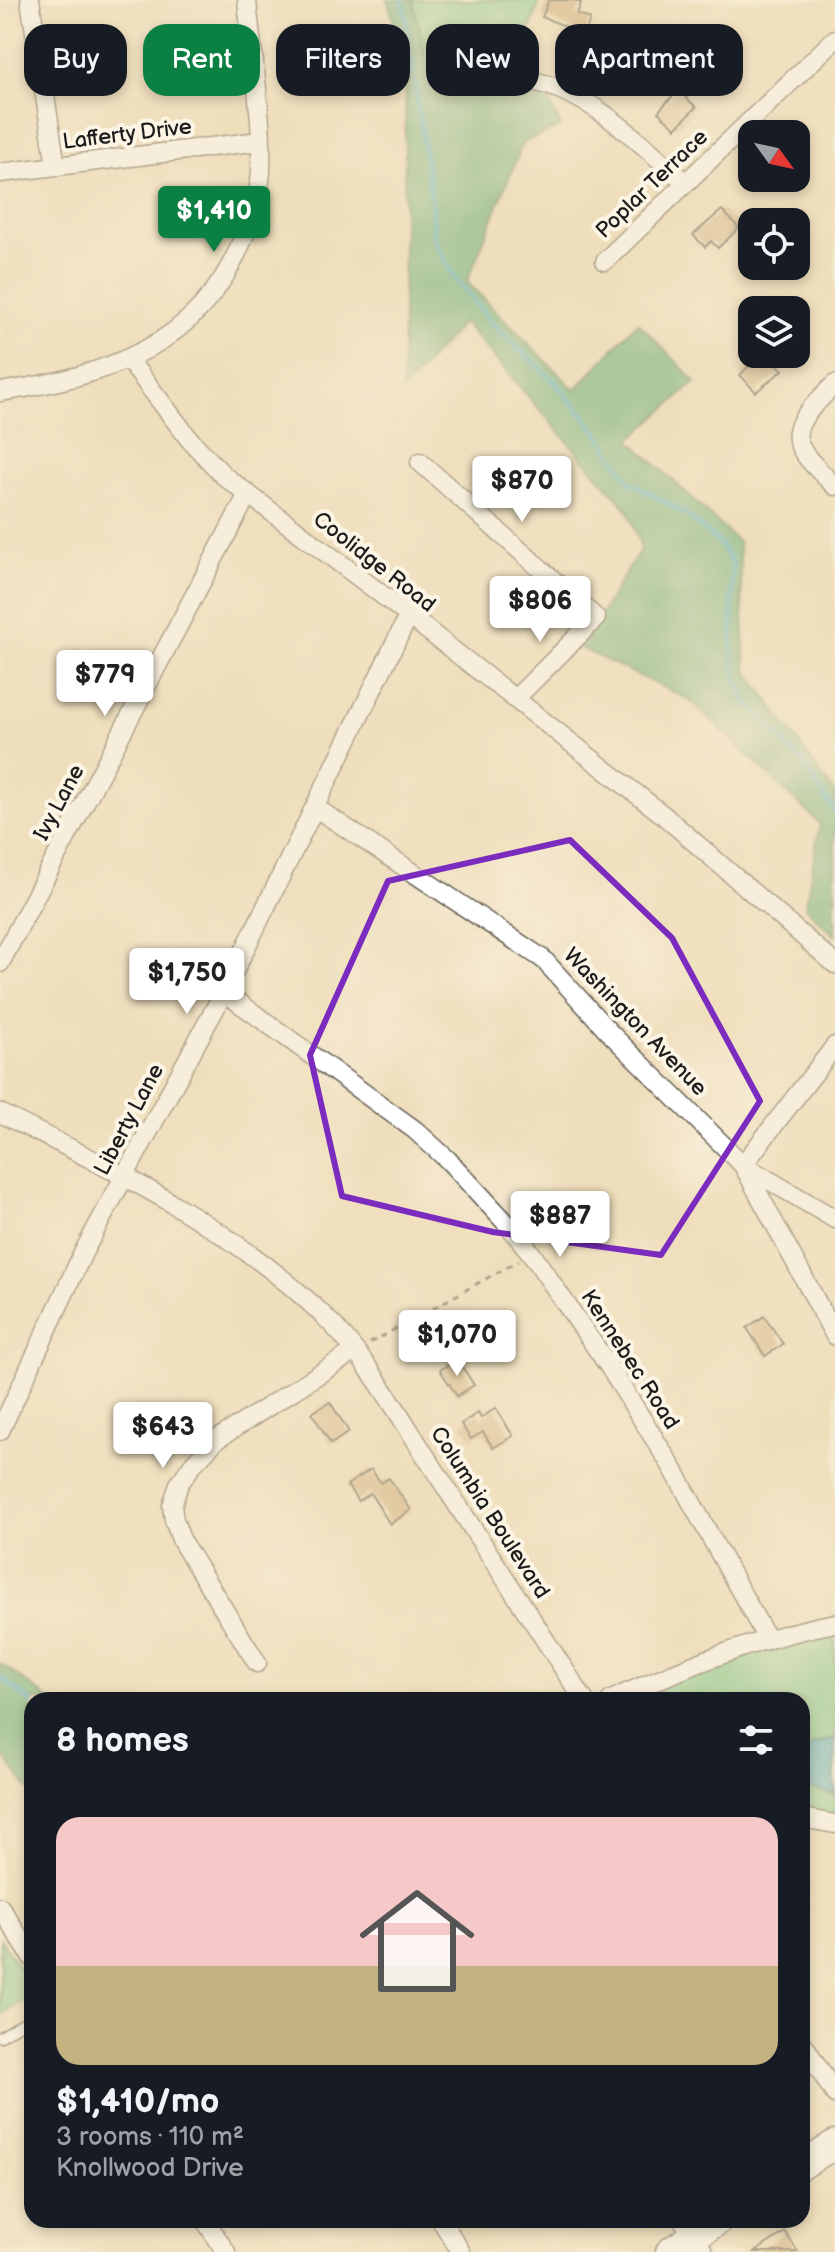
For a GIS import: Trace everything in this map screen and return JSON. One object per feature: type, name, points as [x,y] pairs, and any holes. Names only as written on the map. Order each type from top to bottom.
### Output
[{"type":"main road","points":[[810,2160],[835,2144]]},
{"type":"main road","points":[[670,2252],[694,2236]]},
{"type":"street","points":[[30,0],[56,166]]},
{"type":"street","points":[[0,392],[42,386],[114,366],[158,345],[188,321],[216,289],[235,260],[250,221],[261,174],[247,0]]},
{"type":"street","name":"Poplar Terrace","points":[[605,261],[835,39]]},
{"type":"street","points":[[539,81],[569,91],[600,109],[685,182]]},
{"type":"street","name":"Lafferty Drive","points":[[0,173],[260,141]]},
{"type":"street","name":"Coolidge Road","points":[[128,359],[190,440],[224,476],[662,814],[835,964]]},
{"type":"street","points":[[835,384],[805,413],[798,433],[803,454],[835,486]]},
{"type":"street","points":[[420,462],[596,618],[515,699]]},
{"type":"street","name":"Ivy Lane","points":[[0,963],[248,494]]},
{"type":"street","name":"Liberty Lane","points":[[0,1431],[84,1251],[224,992],[408,617]]},
{"type":"street","name":"Washington Avenue","points":[[316,808],[543,959],[611,1034],[743,1165],[835,1219]]},
{"type":"street","name":"Kennebec Road","points":[[224,992],[415,1130],[478,1191],[531,1253],[608,1365],[672,1467],[767,1639]]},
{"type":"street","points":[[835,1046],[743,1165],[835,1336]]},
{"type":"street","name":"Columbia Boulevard","points":[[0,1113],[125,1176],[231,1239],[278,1274],[324,1316],[355,1351],[579,1692]]},
{"type":"street","points":[[257,1663],[182,1542],[172,1506],[179,1484],[216,1440],[355,1351]]},
{"type":"street","points":[[629,1692],[698,1661],[767,1639],[835,1623]]},
{"type":"street","points":[[810,1819],[835,1824]]},
{"type":"street","points":[[0,1907],[24,1944]]},
{"type":"street","points":[[810,2055],[835,2094]]},
{"type":"street","points":[[210,2228],[226,2252]]},
{"type":"street","points":[[446,2228],[461,2252]]},
{"type":"lane","points":[[0,2037],[24,2022]]},
{"type":"path","points":[[355,1351],[531,1253]]},
{"type":"highlighted area","points":[[570,840],[672,938],[760,1101],[661,1255],[493,1232],[342,1196],[310,1055],[388,881]]},
{"type":"green space","points":[[387,0],[413,0],[426,54],[426,96],[539,96],[539,79],[561,126],[523,143],[467,282],[575,390],[638,322],[696,382],[630,440],[739,543],[746,669],[835,794],[835,936],[805,907],[820,824],[690,700],[580,648],[641,548],[628,510],[463,322],[402,391],[406,96],[410,96],[410,24],[395,24]]},
{"type":"green space","points":[[413,0],[540,0],[532,24],[426,24],[426,54]]},
{"type":"green space","points":[[835,1637],[835,1819],[810,1815],[810,1692],[625,1692],[764,1640]]},
{"type":"green space","points":[[0,1663],[39,1692],[24,1692],[24,1784],[0,1752]]},
{"type":"green space","points":[[0,1939],[24,1975],[24,2000],[0,2016]]},
{"type":"water","points":[[835,1738],[835,1795],[810,1788],[810,1746]]},
{"type":"building","points":[[549,0],[574,0],[581,3],[577,14],[590,19],[588,24],[560,24],[542,17]]},
{"type":"building","points":[[673,96],[684,96],[696,107],[676,128],[658,112]]},
{"type":"building","points":[[722,210],[738,227],[718,248],[711,241],[705,247],[693,235]]},
{"type":"building","points":[[747,368],[783,370],[756,392],[740,375]]},
{"type":"building","points":[[764,1316],[783,1344],[765,1356],[747,1328]]},
{"type":"building","points":[[457,1359],[474,1385],[457,1396],[440,1370]]},
{"type":"building","points":[[330,1402],[349,1432],[331,1444],[312,1413]]},
{"type":"building","points":[[496,1408],[513,1436],[493,1448],[483,1432],[471,1439],[461,1424],[478,1413],[481,1418]]},
{"type":"building","points":[[371,1469],[381,1483],[389,1478],[411,1510],[390,1524],[370,1493],[358,1501],[347,1485]]},
{"type":"building","points":[[785,2232],[798,2252],[755,2252]]},
{"type":"waterway","points":[[403,0],[434,237],[443,257],[455,278],[495,327],[553,380],[597,431],[629,481],[687,515],[719,543],[732,562],[732,654],[738,684],[748,703],[803,763],[835,813]]},
{"type":"waterway","points":[[0,1677],[24,1696]]}]
